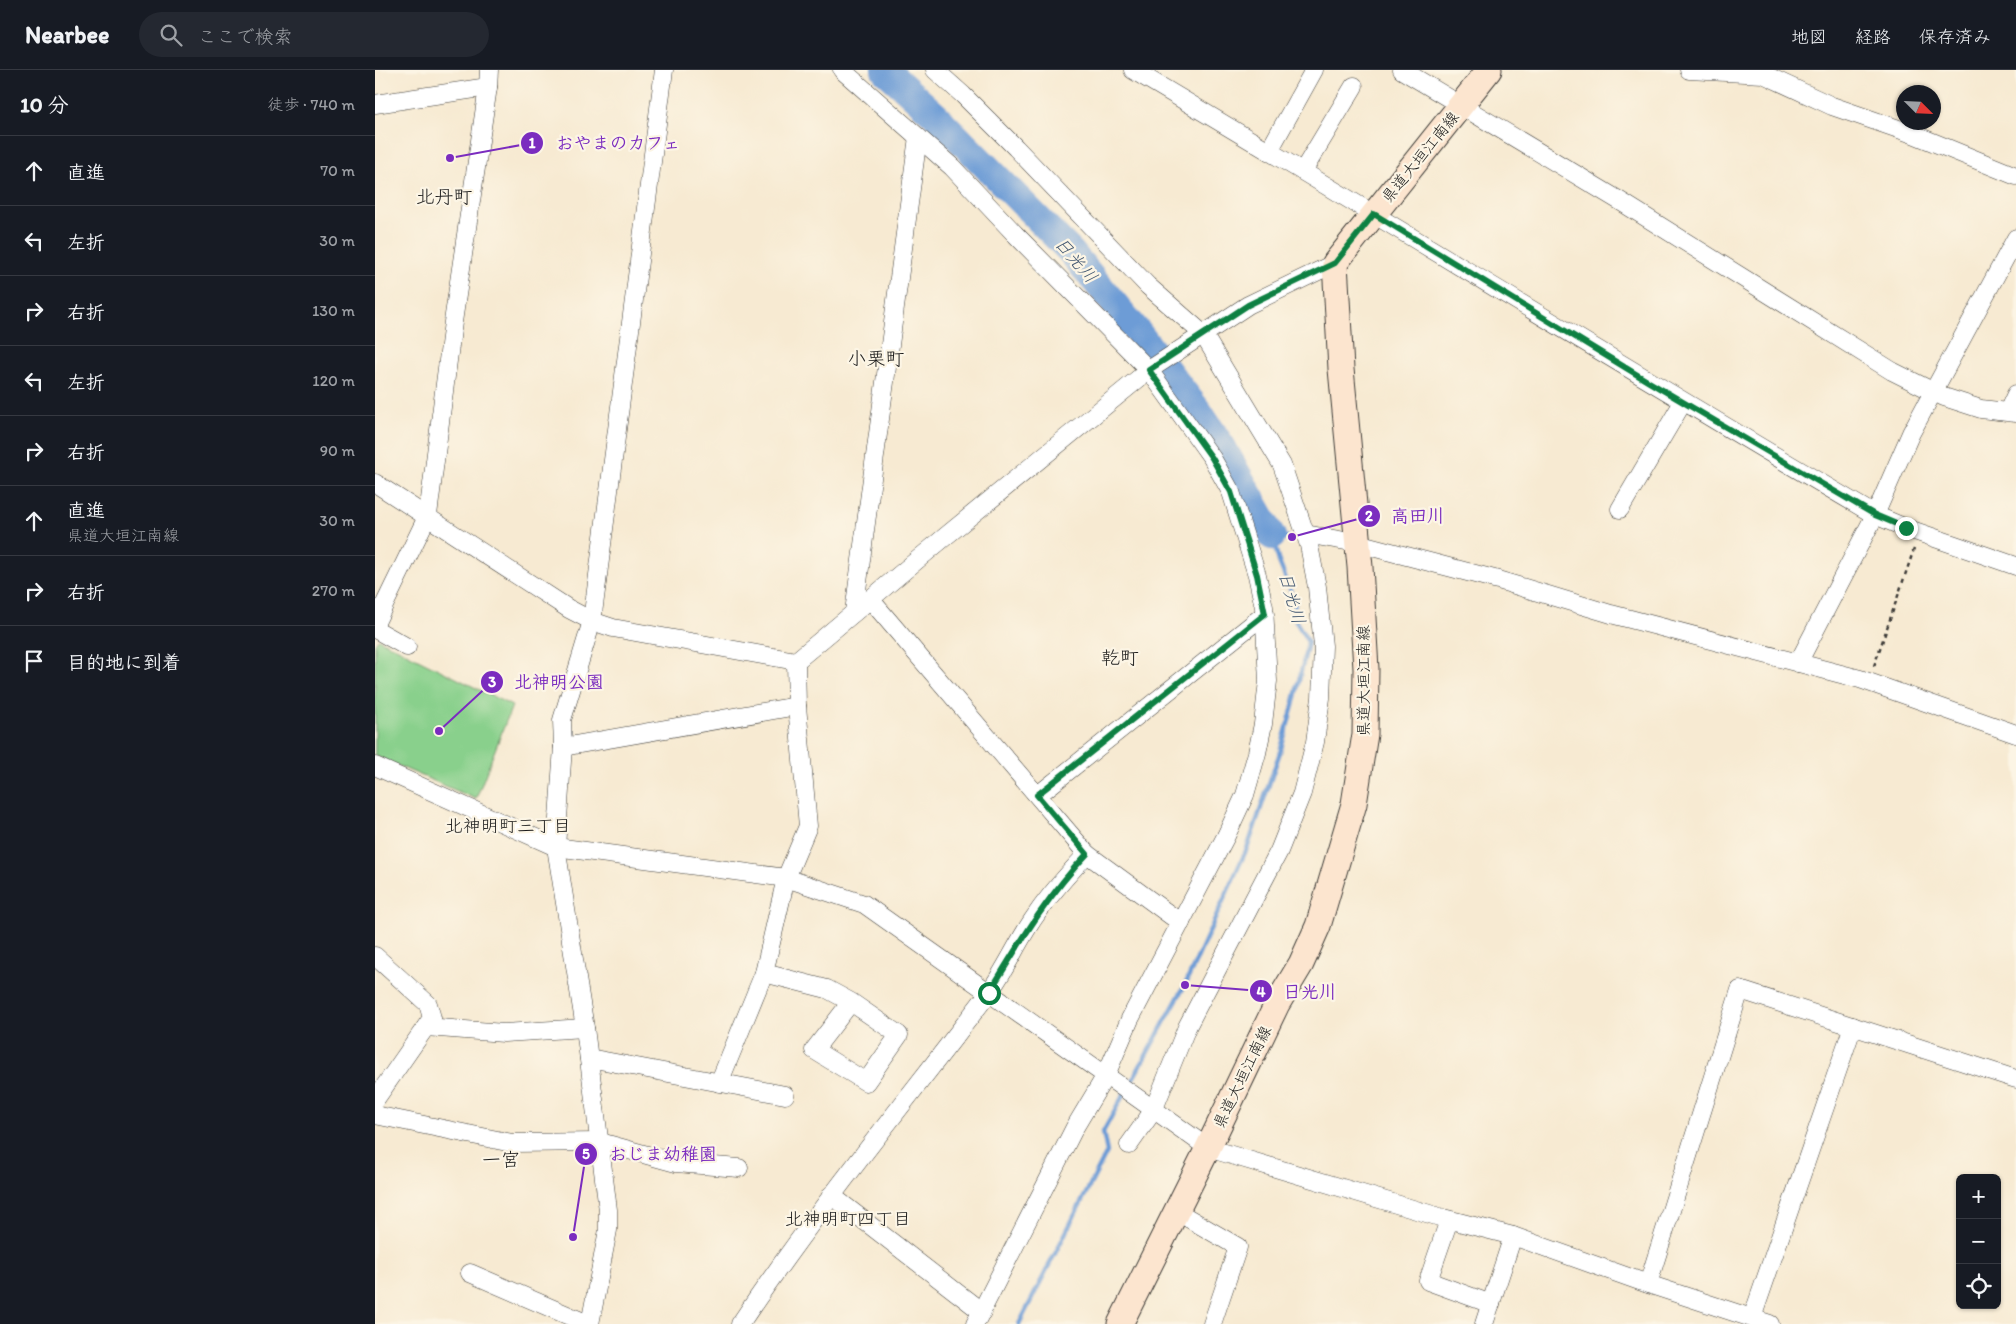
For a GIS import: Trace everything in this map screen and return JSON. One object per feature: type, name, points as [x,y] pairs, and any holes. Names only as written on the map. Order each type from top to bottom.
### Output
[{"type":"main road","name":"県道大垣江南線","points":[[1119,1324],[1208,1148],[1277,1004],[1301,964],[1318,926],[1354,804],[1365,734],[1366,669],[1341,368],[1335,263],[1489,70]]},
{"type":"street","points":[[471,1273],[589,1324],[608,1230],[608,1210],[585,1028],[556,847],[563,747],[562,720],[592,621],[664,70]]},
{"type":"street","points":[[831,1195],[978,1318],[1075,1127],[1108,1076],[1130,1019],[1227,836],[1245,795],[1257,753],[1263,724],[1268,681],[1265,614],[1257,575],[1231,492],[1212,458],[1151,369],[1015,234],[953,167],[841,70]]},
{"type":"street","points":[[935,70],[963,95],[1148,286],[1201,336],[1282,465],[1305,534],[1317,587],[1323,646],[1321,698],[1315,742],[1302,793],[1279,851],[1187,1027],[1151,1109],[1129,1145]]},
{"type":"street","points":[[1133,70],[1683,402],[1875,515],[1920,533],[2016,566]]},
{"type":"street","points":[[1269,151],[1314,70]]},
{"type":"street","points":[[1402,70],[1620,202],[1892,371],[1934,393],[1981,409],[2012,412],[2016,394]]},
{"type":"street","points":[[1689,70],[1764,72],[1832,106],[1913,134],[2016,176]]},
{"type":"street","points":[[375,104],[489,78],[453,322],[428,515],[375,624]]},
{"type":"street","points":[[1303,171],[1354,86]]},
{"type":"street","points":[[854,612],[918,137]]},
{"type":"street","points":[[1798,663],[1875,515],[1911,433],[2016,238]]},
{"type":"street","points":[[796,661],[1151,369],[1248,305],[1335,263]]},
{"type":"street","points":[[1620,509],[1683,402]]},
{"type":"street","points":[[375,483],[428,515],[569,609],[592,621],[613,628],[796,661]]},
{"type":"street","points":[[1305,534],[1357,543],[1498,580],[1611,614],[1868,682],[2016,734]]},
{"type":"street","points":[[871,599],[1087,854],[1181,922]]},
{"type":"street","points":[[1037,795],[1265,614]]},
{"type":"street","points":[[375,629],[407,647]]},
{"type":"street","points":[[719,1083],[764,973],[786,878],[808,826],[797,706],[796,661]]},
{"type":"street","points":[[563,747],[797,706]]},
{"type":"street","points":[[375,766],[556,847],[786,878],[863,904],[1208,1148],[1449,1220],[1513,1236],[1760,1322],[1853,1026]]},
{"type":"street","points":[[740,1324],[785,1257],[831,1195],[989,993],[1036,915],[1087,854]]},
{"type":"street","points":[[375,956],[428,1004],[432,1018],[375,1100]]},
{"type":"street","points":[[764,973],[827,989],[851,1002],[899,1035],[866,1082],[814,1050],[851,1002]]},
{"type":"street","points":[[1648,1284],[1740,990],[2016,1079]]},
{"type":"street","points":[[426,1028],[504,1033],[585,1028]]},
{"type":"street","points":[[589,1058],[785,1096]]},
{"type":"street","points":[[375,1115],[512,1143],[600,1142],[676,1163],[739,1168]]},
{"type":"street","points":[[1176,1211],[1238,1247],[1212,1324]]},
{"type":"street","points":[[1449,1220],[1428,1281],[1491,1304]]},
{"type":"street","points":[[1485,1324],[1513,1236]]},
{"type":"path","points":[[1868,682],[1920,533]]},
{"type":"green space","points":[[378,639],[512,706],[476,799],[375,756],[375,644]]},
{"type":"waterway","name":"日光川","points":[[885,70],[937,117],[1071,252],[1137,331],[1199,412],[1223,448],[1272,536]]},
{"type":"waterway","name":"日光川","points":[[1129,1086],[1185,985],[1248,846],[1280,752],[1308,642],[1294,618],[1295,601],[1279,562],[1272,536],[1302,538]]},
{"type":"waterway","name":"日光川","points":[[1019,1324],[1107,1152],[1103,1132],[1125,1092]]},
{"type":"place","name":"おやまのカフェ","points":[[450,158]]},
{"type":"place","name":"高田川","points":[[1292,537]]},
{"type":"place","name":"北神明公園","points":[[439,731]]},
{"type":"place","name":"日光川","points":[[1185,985]]},
{"type":"place","name":"おじま幼稚園","points":[[573,1237]]},
{"type":"district","name":"北丹町","points":[[444,196]]},
{"type":"district","name":"小栗町","points":[[876,358]]},
{"type":"district","name":"乾町","points":[[1120,657]]},
{"type":"district","name":"北神明町三丁目","points":[[508,826]]},
{"type":"district","name":"一宮","points":[[501,1159]]},
{"type":"district","name":"北神明町四丁目","points":[[848,1219]]},
{"type":"route","points":[[989,993],[1036,915],[1087,854],[1037,795],[1265,614],[1257,575],[1231,492],[1212,458],[1149,370],[1248,305],[1335,263],[1374,214],[1649,382],[1875,515],[1906,528]]}]
